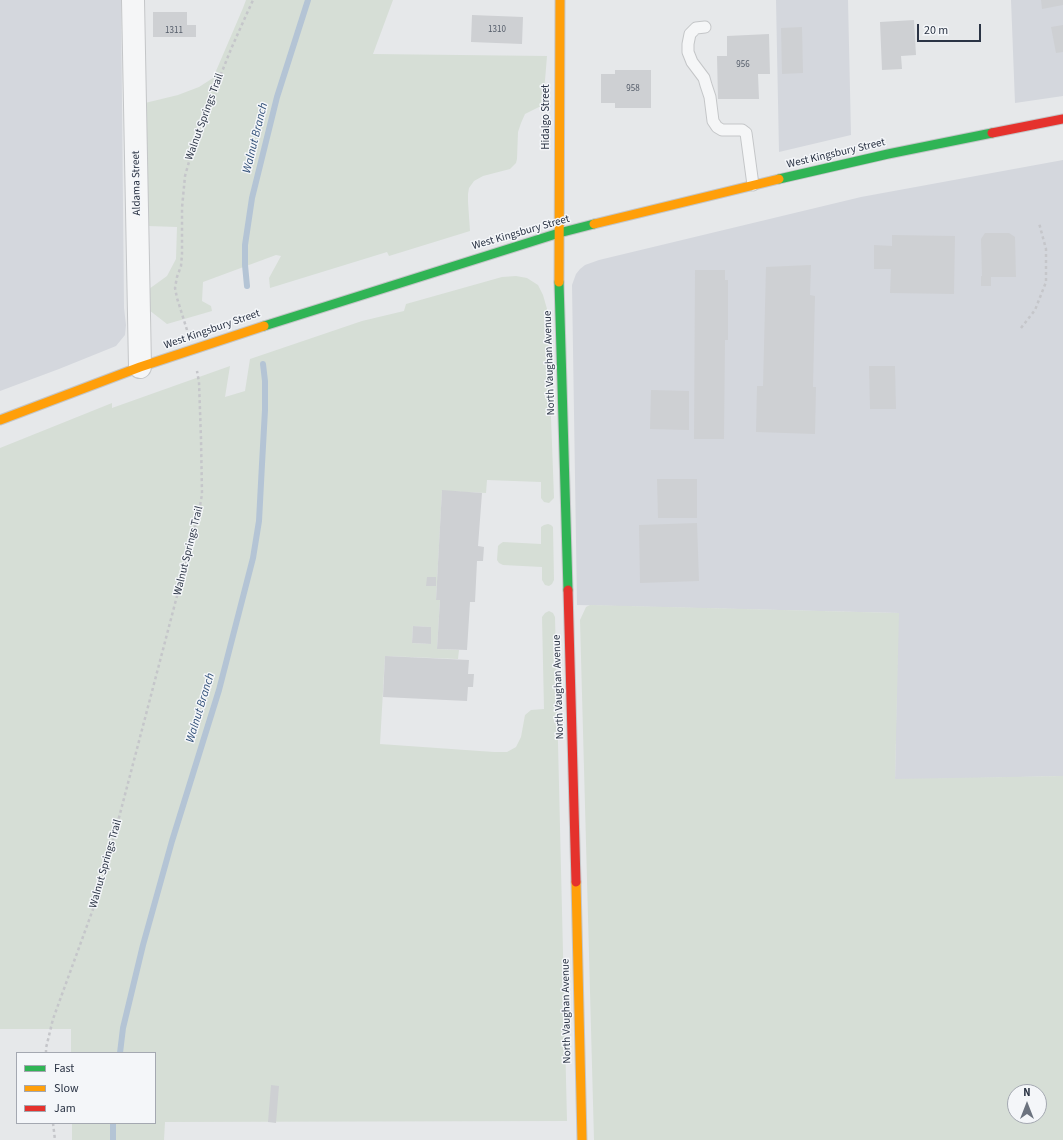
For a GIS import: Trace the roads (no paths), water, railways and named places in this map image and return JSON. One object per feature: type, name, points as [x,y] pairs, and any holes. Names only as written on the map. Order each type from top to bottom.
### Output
[{"type":"street","name":"Aldama Street","points":[[133,0],[140,367]]},
{"type":"street","name":"Hidalgo Street","points":[[559,233],[560,0]]},
{"type":"street","name":"West Kingsbury Street","points":[[0,420],[140,367],[293,316],[559,233],[753,185],[888,154],[1063,118]]},
{"type":"street","name":"North Vaughan Avenue","points":[[559,233],[582,1140]]},
{"type":"lane","points":[[705,27],[696,28],[690,34],[688,52],[692,62],[704,78],[710,96],[713,121],[717,127],[722,130],[742,130],[746,133],[753,185]]},
{"type":"waterway","name":"Walnut Branch","points":[[247,286],[245,245],[252,198],[277,97],[308,0]]},
{"type":"waterway","name":"Walnut Branch","points":[[120,1052],[123,1028],[143,945],[172,841],[219,690],[253,558],[259,521],[265,410],[265,381],[263,364]]},
{"type":"waterway","name":"Walnut Branch","points":[[113,1124],[113,1140]]}]
